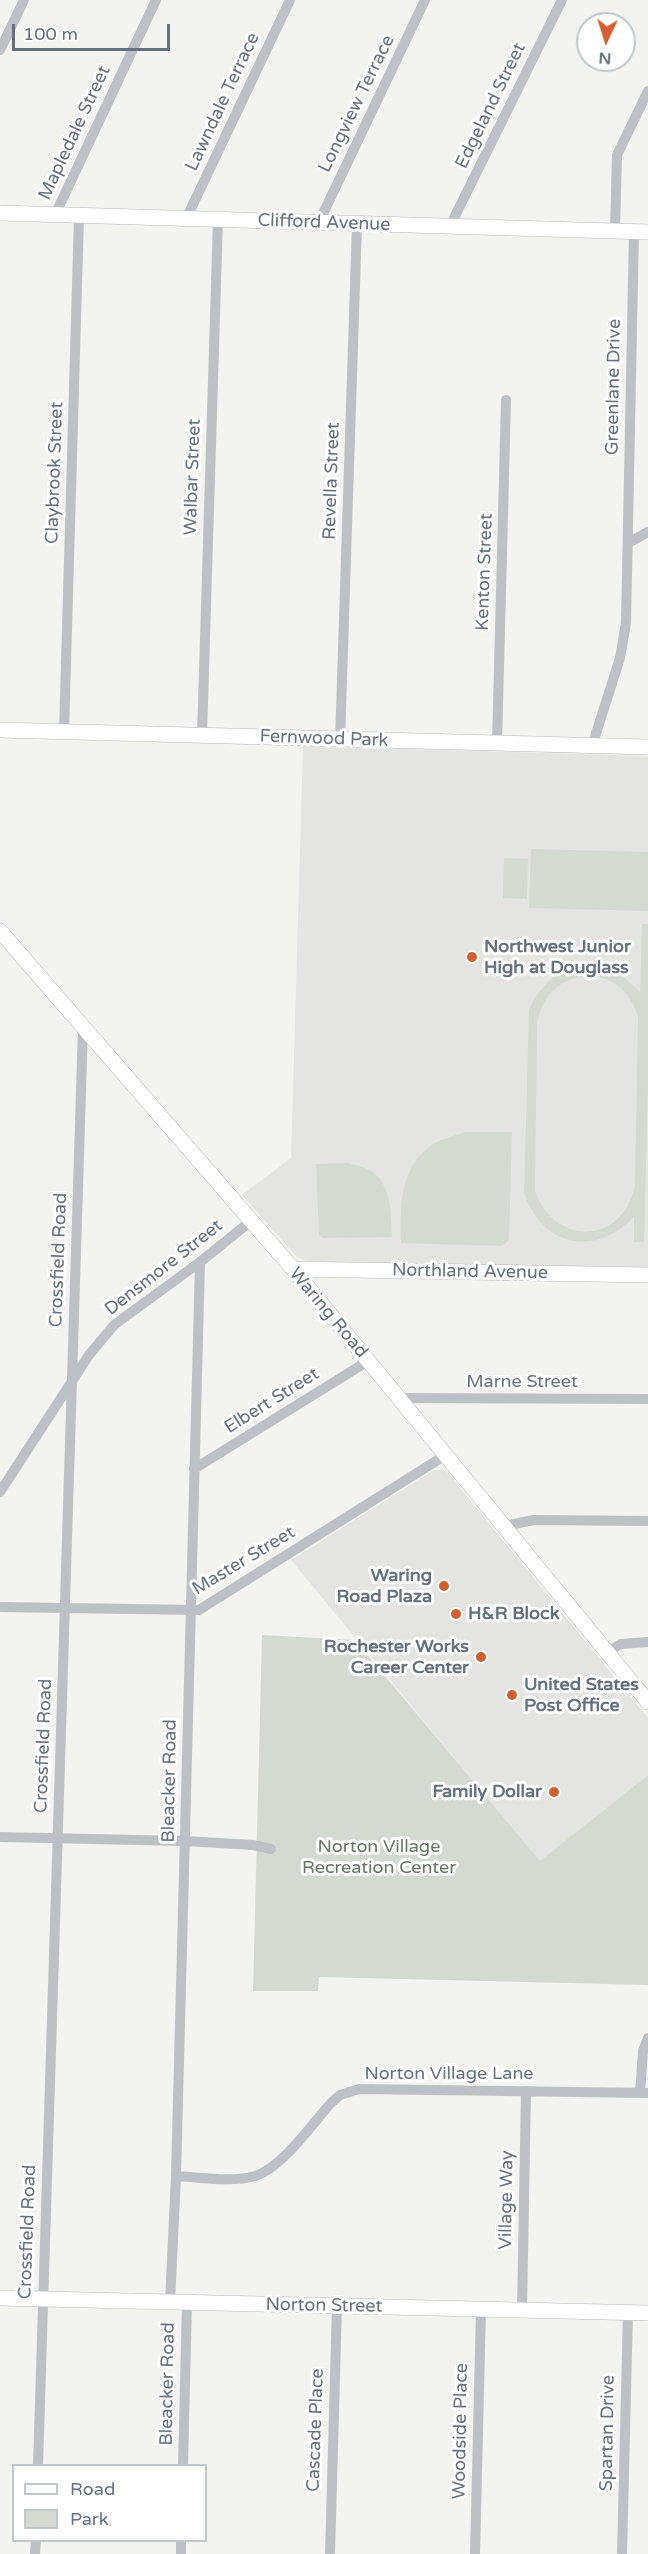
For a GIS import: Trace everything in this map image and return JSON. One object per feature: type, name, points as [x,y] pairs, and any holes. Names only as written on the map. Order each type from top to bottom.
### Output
[{"type":"street","points":[[0,50],[24,0]]},
{"type":"street","name":"Mapledale Street","points":[[55,215],[156,0]]},
{"type":"street","name":"Lawndale Terrace","points":[[186,219],[290,0]]},
{"type":"street","name":"Longview Terrace","points":[[319,222],[425,0]]},
{"type":"street","name":"Edgeland Street","points":[[450,226],[562,0]]},
{"type":"street","points":[[615,231],[617,155],[648,91]]},
{"type":"street","name":"Clifford Avenue","points":[[0,213],[641,232]]},
{"type":"street","name":"Claybrook Street","points":[[64,732],[79,216]]},
{"type":"street","name":"Walbar Street","points":[[202,735],[218,219]]},
{"type":"street","name":"Revella Street","points":[[340,740],[357,224]]},
{"type":"street","name":"Greenlane Drive","points":[[592,746],[620,658],[626,623],[641,232]]},
{"type":"street","name":"Kenton Street","points":[[497,744],[506,400]]},
{"type":"street","points":[[628,543],[648,532]]},
{"type":"street","name":"Fernwood Park","points":[[0,730],[648,747]]},
{"type":"street","name":"Waring Road","points":[[0,931],[293,1269],[396,1398],[648,1702]]},
{"type":"street","name":"Crossfield Road","points":[[38,2464],[83,1027]]},
{"type":"street","name":"Densmore Street","points":[[0,1492],[89,1355],[114,1325],[200,1262],[251,1221]]},
{"type":"street","name":"Bleacker Road","points":[[170,2302],[176,2176],[200,1262]]},
{"type":"street","name":"Northland Avenue","points":[[293,1269],[648,1275]]},
{"type":"street","name":"Elbert Street","points":[[194,1469],[368,1361]]},
{"type":"street","name":"Marne Street","points":[[396,1398],[648,1399]]},
{"type":"street","name":"Master Street","points":[[0,1607],[199,1610],[444,1456]]},
{"type":"street","points":[[504,1526],[534,1520],[648,1521]]},
{"type":"street","points":[[607,1652],[626,1643],[648,1642]]},
{"type":"street","points":[[0,1837],[185,1841],[254,1845],[271,1849]]},
{"type":"street","points":[[644,2093],[643,2051],[648,2038]]},
{"type":"street","name":"Norton Village Lane","points":[[176,2176],[238,2178],[257,2176],[280,2160],[331,2103],[349,2091],[359,2089],[644,2093]]},
{"type":"street","name":"Village Way","points":[[522,2310],[526,2091]]},
{"type":"street","name":"Norton Street","points":[[0,2298],[648,2313]]},
{"type":"street","name":"Bleacker Road","points":[[183,2464],[187,2302]]},
{"type":"street","name":"Cascade Place","points":[[330,2554],[337,2306]]},
{"type":"street","name":"Woodside Place","points":[[475,2554],[480,2309]]},
{"type":"street","name":"Spartan Drive","points":[[622,2554],[628,2312]]},
{"type":"shaded area","name":"Northwest Junior High at Douglass","points":[[303,746],[648,756],[648,1268],[306,1261],[297,1257],[242,1195],[291,1158]]},
{"type":"shaded area","name":"Waring Road Plaza","points":[[434,1470],[444,1470],[448,1473],[648,1718],[648,1775],[540,1862],[291,1560]]},
{"type":"green space","points":[[531,849],[648,852],[648,911],[529,908]]},
{"type":"green space","points":[[504,858],[528,859],[527,899],[503,898]]},
{"type":"green space","points":[[642,924],[648,924],[648,1088],[644,1242],[634,1242],[634,1217],[619,1230],[603,1238],[572,1241],[544,1226],[524,1193],[529,1010],[544,986],[554,977],[578,966],[605,967],[622,976],[640,992]],"holes":[[[590,975],[621,988],[631,1000],[638,1017],[635,1185],[628,1205],[617,1219],[603,1228],[588,1232],[572,1230],[557,1222],[545,1209],[535,1191],[537,1025],[543,1005],[561,984],[579,977]]]},
{"type":"green space","points":[[464,1132],[512,1132],[509,1240],[502,1246],[401,1243],[404,1189],[414,1164],[433,1144]]},
{"type":"green space","points":[[348,1163],[371,1171],[383,1184],[389,1201],[392,1237],[323,1238],[319,1235],[316,1164]]},
{"type":"green space","name":"Norton Village Recreation Center","points":[[262,1635],[355,1640],[540,1861],[648,1775],[648,1985],[319,1977],[318,1991],[253,1991]]},
{"type":"place","name":"Northwest Junior High at Douglass","points":[[472,957]]},
{"type":"place","name":"Waring Road Plaza","points":[[444,1586]]},
{"type":"place","name":"H&R Block","points":[[456,1614]]},
{"type":"place","name":"Rochester Works Career Center","points":[[481,1657]]},
{"type":"place","name":"United States Post Office","points":[[512,1695]]},
{"type":"place","name":"Family Dollar","points":[[554,1792]]}]
